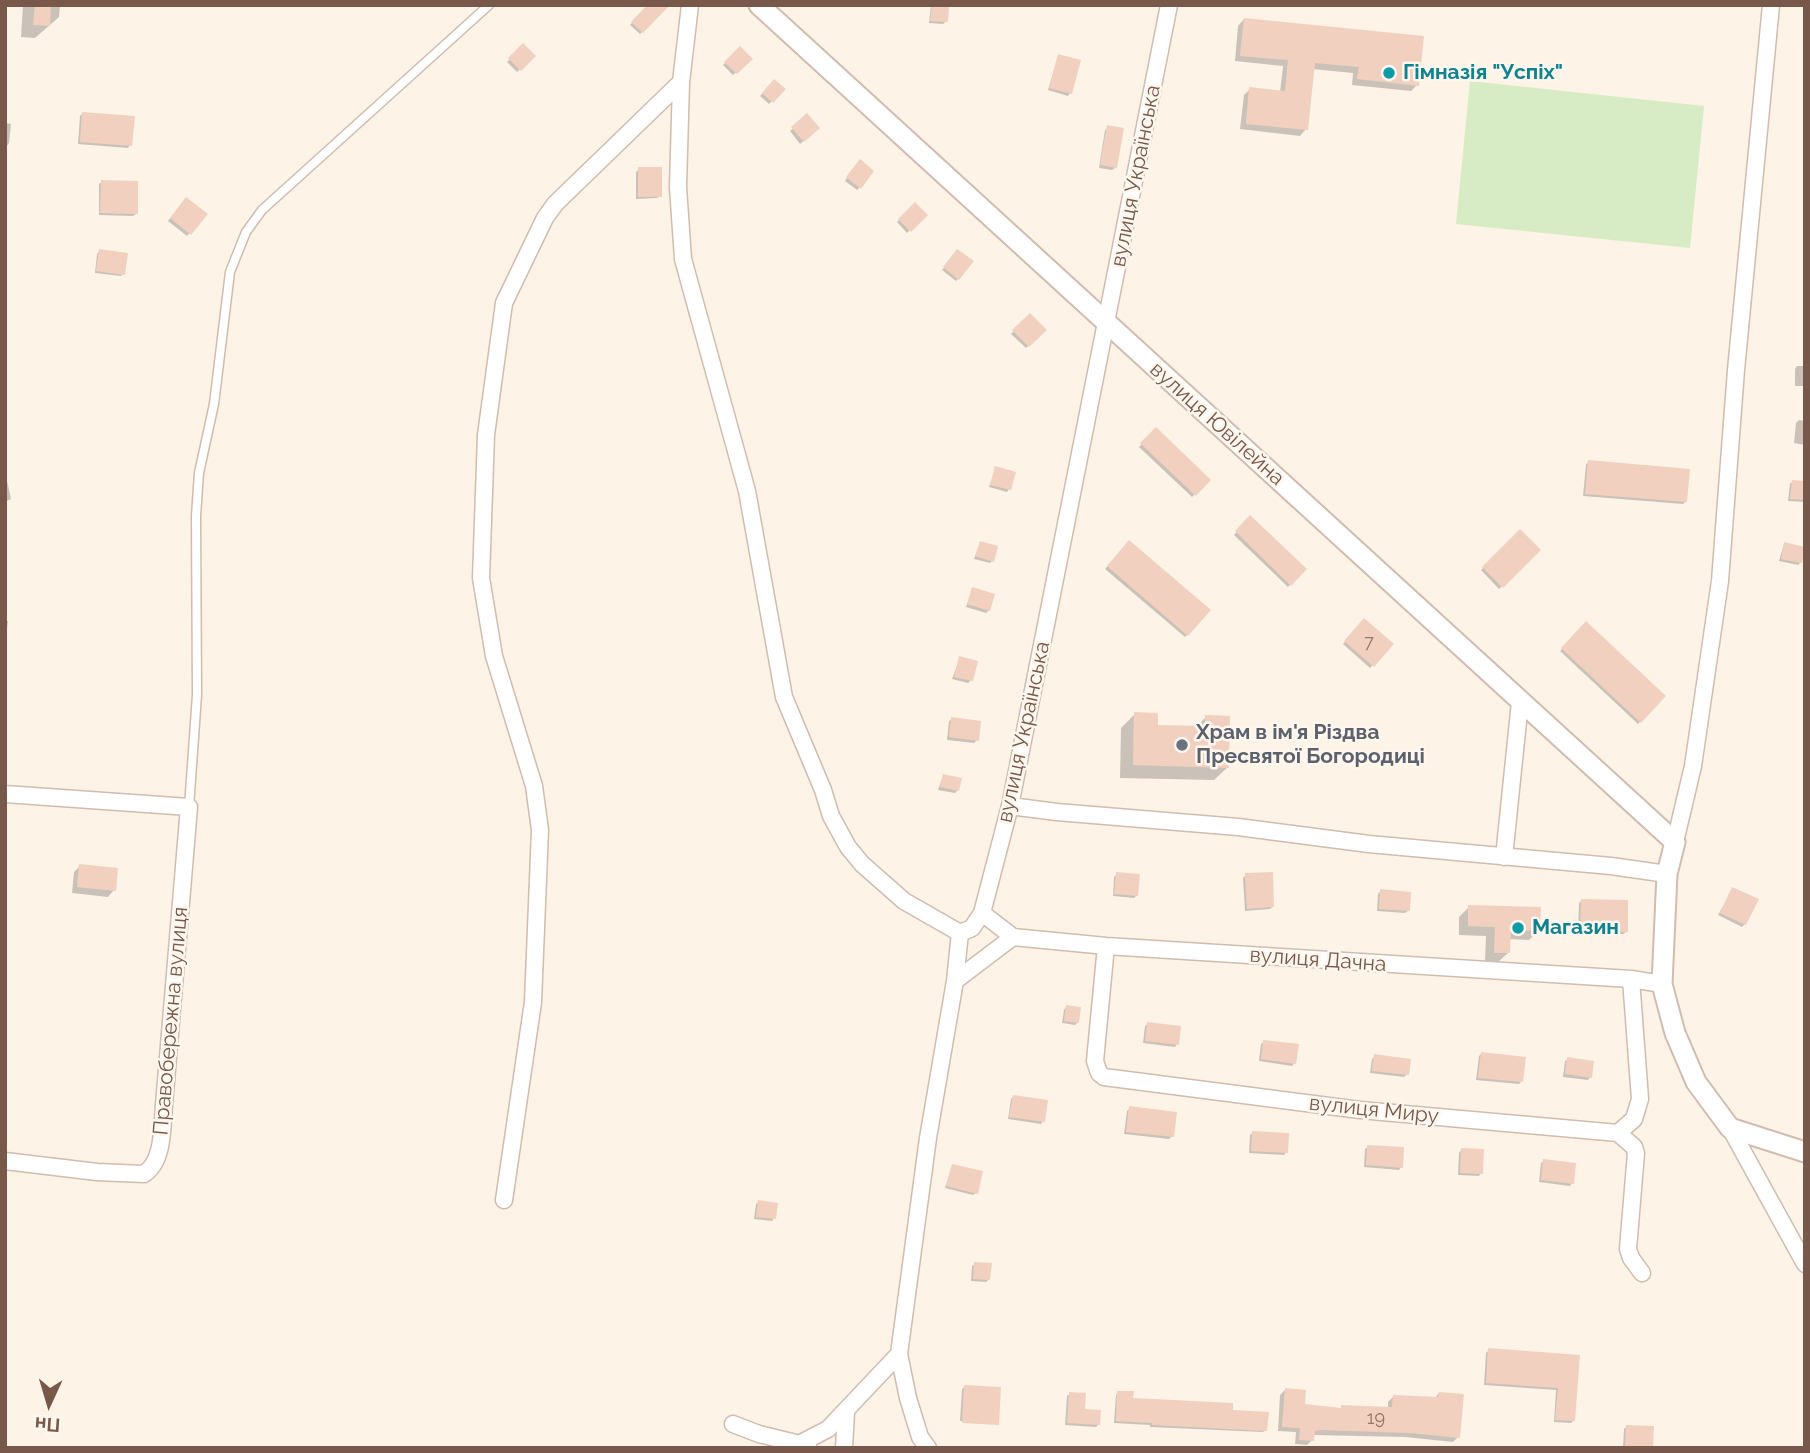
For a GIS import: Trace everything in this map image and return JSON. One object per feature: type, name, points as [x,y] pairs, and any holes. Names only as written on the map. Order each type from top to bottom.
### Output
[{"type":"street","points":[[690,5],[681,82],[678,187],[683,259],[747,491],[783,697],[823,790],[831,816],[848,847],[862,864],[904,901],[960,933]]},
{"type":"street","name":"вулиця Ювілейна","points":[[759,5],[1675,842]]},
{"type":"street","name":"вулиця Українська","points":[[982,913],[1010,806],[1169,5]]},
{"type":"street","points":[[1771,5],[1720,581],[1693,766],[1667,874],[1662,984],[1675,1033],[1696,1082],[1730,1128],[1805,1264]]},
{"type":"street","points":[[504,1200],[533,1002],[540,830],[534,786],[494,656],[481,578],[486,435],[504,303],[545,218],[555,204],[681,82]]},
{"type":"street","points":[[1504,857],[1520,702]]},
{"type":"street","points":[[5,794],[189,807]]},
{"type":"street","points":[[1010,806],[1238,827],[1369,844],[1611,866],[1667,874]]},
{"type":"street","name":"Правобережна вулиця","points":[[5,1161],[97,1172],[144,1174],[151,1170],[156,1159],[163,1117],[189,807]]},
{"type":"street","points":[[955,981],[1013,937],[982,913],[972,928],[960,933]]},
{"type":"street","points":[[928,1448],[920,1437],[899,1354],[928,1138],[955,981],[960,933]]},
{"type":"street","name":"вулиця Дачна","points":[[1013,937],[1106,946],[1631,979],[1662,984]]},
{"type":"street","name":"вулиця Миру","points":[[1106,946],[1096,1061],[1099,1073],[1104,1077],[1360,1110],[1618,1133]]},
{"type":"street","points":[[1631,979],[1640,1098],[1634,1119],[1618,1133],[1634,1147],[1636,1153],[1628,1249],[1642,1273]]},
{"type":"street","points":[[1730,1128],[1805,1152]]},
{"type":"street","points":[[733,1424],[806,1446],[846,1412],[865,1388],[899,1354]]},
{"type":"street","points":[[845,1448],[846,1412]]},
{"type":"lane","points":[[189,807],[197,695],[196,516],[199,473],[218,380],[230,272],[246,232],[262,209],[489,5]]},
{"type":"green space","points":[[1470,81],[1704,106],[1690,248],[1456,224]]},
{"type":"building","points":[[35,5],[51,5],[50,26],[33,25]]},
{"type":"building","points":[[647,5],[670,5],[643,33],[631,22]]},
{"type":"building","points":[[932,5],[949,5],[948,22],[930,21]]},
{"type":"building","name":"Гімназія \"Успіх\"","points":[[1244,18],[1424,36],[1419,86],[1357,79],[1359,67],[1315,63],[1308,130],[1246,124],[1249,87],[1285,91],[1288,60],[1240,56]]},
{"type":"building","points":[[523,43],[536,56],[521,71],[508,58]]},
{"type":"building","points":[[740,46],[753,59],[737,74],[724,62]]},
{"type":"building","points":[[1058,54],[1081,60],[1072,94],[1049,88]]},
{"type":"building","points":[[774,79],[786,89],[773,103],[762,93]]},
{"type":"building","points":[[82,112],[135,116],[132,146],[80,142]]},
{"type":"building","points":[[807,113],[820,128],[804,142],[791,127]]},
{"type":"building","points":[[1107,125],[1124,128],[1117,168],[1100,165]]},
{"type":"building","points":[[860,159],[874,171],[861,189],[846,177]]},
{"type":"building","points":[[638,167],[662,167],[662,197],[638,197]]},
{"type":"building","points":[[101,180],[138,181],[138,214],[100,213]]},
{"type":"building","points":[[186,197],[208,214],[191,235],[170,218]]},
{"type":"building","points":[[915,202],[928,215],[911,232],[898,219]]},
{"type":"building","points":[[99,249],[128,253],[125,275],[96,271]]},
{"type":"building","points":[[957,249],[974,261],[959,280],[943,267]]},
{"type":"building","points":[[1030,313],[1047,330],[1029,347],[1012,330]]},
{"type":"building","points":[[1156,427],[1211,480],[1196,496],[1140,443]]},
{"type":"building","points":[[1588,460],[1690,469],[1687,502],[1585,494]]},
{"type":"building","points":[[995,466],[1016,472],[1011,490],[990,485]]},
{"type":"building","points":[[1792,480],[1805,481],[1805,500],[1790,499]]},
{"type":"building","points":[[1250,515],[1307,569],[1291,586],[1235,531]]},
{"type":"building","points":[[1520,529],[1541,550],[1503,588],[1482,567]]},
{"type":"building","points":[[1129,540],[1211,610],[1188,636],[1107,566]]},
{"type":"building","points":[[980,541],[998,546],[994,562],[975,556]]},
{"type":"building","points":[[1784,542],[1805,547],[1802,563],[1781,559]]},
{"type":"building","points":[[972,587],[995,594],[990,611],[967,604]]},
{"type":"building","points":[[1364,618],[1394,644],[1374,667],[1344,641]]},
{"type":"building","points":[[1586,621],[1666,696],[1641,723],[1561,648]]},
{"type":"building","points":[[959,656],[978,661],[973,681],[954,677]]},
{"type":"building","name":"Храм в ім'я Різдва Пресвятої Богородиці","points":[[1134,712],[1158,713],[1158,725],[1205,726],[1205,715],[1230,716],[1229,768],[1133,765]]},
{"type":"building","points":[[951,717],[981,721],[979,741],[949,737]]},
{"type":"building","points":[[943,774],[962,778],[959,791],[940,787]]},
{"type":"building","points":[[79,864],[118,868],[116,891],[77,887]]},
{"type":"building","points":[[1116,872],[1140,874],[1138,896],[1114,894]]},
{"type":"building","points":[[1273,872],[1274,907],[1247,909],[1245,873]]},
{"type":"building","points":[[1732,887],[1759,899],[1746,925],[1720,913]]},
{"type":"building","points":[[1380,889],[1411,892],[1410,911],[1379,909]]},
{"type":"building","points":[[1581,899],[1628,900],[1628,932],[1580,931]]},
{"type":"building","name":"Магазин","points":[[1468,905],[1541,907],[1540,931],[1511,930],[1510,953],[1494,953],[1495,927],[1468,926]]},
{"type":"building","points":[[1066,1005],[1081,1007],[1079,1023],[1064,1021]]},
{"type":"building","points":[[1147,1022],[1181,1026],[1179,1045],[1145,1041]]},
{"type":"building","points":[[1263,1040],[1299,1044],[1296,1064],[1261,1059]]},
{"type":"building","points":[[1481,1052],[1526,1057],[1523,1082],[1478,1078]]},
{"type":"building","points":[[1374,1054],[1411,1059],[1409,1075],[1372,1071]]},
{"type":"building","points":[[1567,1057],[1594,1061],[1592,1078],[1565,1074]]},
{"type":"building","points":[[1013,1095],[1048,1100],[1045,1122],[1009,1117]]},
{"type":"building","points":[[1129,1106],[1177,1112],[1174,1137],[1126,1132]]},
{"type":"building","points":[[1252,1131],[1289,1133],[1288,1153],[1251,1151]]},
{"type":"building","points":[[1367,1145],[1404,1147],[1403,1168],[1366,1165]]},
{"type":"building","points":[[1461,1148],[1484,1149],[1483,1174],[1460,1173]]},
{"type":"building","points":[[1543,1159],[1576,1163],[1574,1184],[1541,1180]]},
{"type":"building","points":[[952,1164],[983,1171],[978,1194],[946,1186]]},
{"type":"building","points":[[758,1200],[778,1203],[776,1219],[756,1217]]},
{"type":"building","points":[[974,1262],[992,1263],[990,1280],[973,1279]]},
{"type":"building","points":[[1488,1348],[1580,1355],[1575,1421],[1555,1420],[1558,1388],[1486,1383]]},
{"type":"building","points":[[964,1385],[1001,1387],[999,1425],[962,1423]]},
{"type":"building","points":[[1285,1388],[1306,1390],[1305,1404],[1341,1408],[1341,1405],[1392,1407],[1393,1395],[1438,1397],[1439,1392],[1464,1394],[1460,1438],[1411,1433],[1322,1430],[1315,1431],[1314,1441],[1299,1440],[1300,1428],[1282,1427]]},
{"type":"building","points":[[1117,1391],[1134,1391],[1133,1398],[1233,1403],[1233,1410],[1269,1412],[1267,1431],[1116,1421]]},
{"type":"building","points":[[1069,1392],[1086,1393],[1085,1409],[1101,1410],[1100,1425],[1067,1423]]},
{"type":"building","points":[[1626,1425],[1654,1426],[1653,1448],[1625,1448]]},
{"type":"place","name":"Гімназія \"Успіх\"","points":[[1389,73]]},
{"type":"place","name":"Храм в ім'я Різдва Пресвятої Богородиці","points":[[1182,745]]},
{"type":"place","name":"Магазин","points":[[1518,928]]}]
